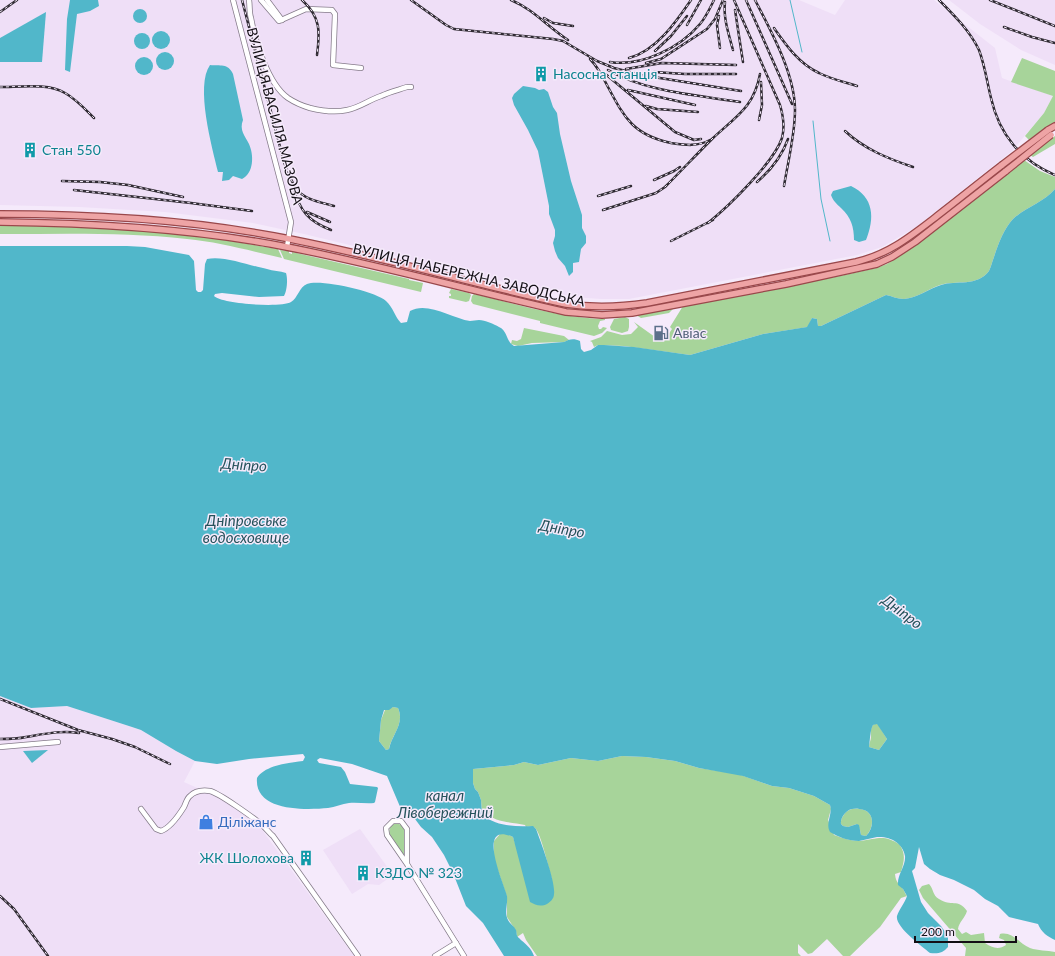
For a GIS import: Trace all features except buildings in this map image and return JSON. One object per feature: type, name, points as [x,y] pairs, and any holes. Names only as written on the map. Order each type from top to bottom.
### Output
[{"type":"main road","name":"ВУЛИЦЯ НАБЕРЕЖНА ЗАВОДСЬКА","points":[[0,222],[92,224],[173,230],[229,237],[287,247],[566,312],[591,315],[624,314],[649,311],[802,281],[866,267],[885,261],[915,242],[1006,170],[1051,132],[1055,126]]},
{"type":"main road","name":"ВУЛИЦЯ НАБЕРЕЖНА ЗАВОДСЬКА","points":[[0,214],[100,217],[174,222],[207,226],[289,239],[566,304],[592,307],[632,305],[856,262],[882,254],[911,236],[1002,165],[1051,132]]},
{"type":"street","name":"ВУЛИЦЯ ВАСИЛЯ МАЗОВА","points":[[233,0],[291,222],[287,247]]},
{"type":"street","points":[[249,0],[250,18],[268,73],[277,87],[288,98],[304,106],[334,112],[347,110],[380,96],[411,87]]},
{"type":"street","points":[[261,0],[278,20],[282,20],[306,9],[332,10],[335,14],[333,65],[361,68]]},
{"type":"street","points":[[267,0],[282,20]]},
{"type":"street","points":[[0,747],[58,742]]},
{"type":"street","points":[[141,809],[156,829],[161,831],[165,830],[175,820],[189,796],[194,793],[201,790],[212,791],[220,796],[262,825],[273,836],[358,956]]},
{"type":"street","points":[[406,864],[407,829],[401,821],[392,821],[386,828],[387,834],[464,956]]},
{"type":"street","points":[[435,956],[456,943]]},
{"type":"shaded area","points":[[0,0],[799,0],[835,15],[845,0],[934,0],[995,48],[1002,78],[1053,96],[1044,113],[1012,151],[916,227],[882,247],[857,255],[629,299],[573,297],[253,223],[165,212],[79,207],[0,205]]},
{"type":"shaded area","points":[[949,0],[1055,0],[1055,65],[1021,50],[980,24]]},
{"type":"shaded area","points":[[0,696],[31,708],[67,706],[141,730],[195,761],[184,782],[224,800],[260,827],[354,956],[0,956]]},
{"type":"shaded area","points":[[360,829],[393,875],[379,885],[368,884],[352,894],[323,850]]},
{"type":"green space","points":[[1022,58],[1055,71],[1055,122],[1029,140],[1025,136],[1044,113],[1053,96],[1011,82]]},
{"type":"green space","points":[[1055,136],[1055,144],[1033,157],[1030,155]]},
{"type":"green space","points":[[1024,160],[1040,171],[1055,177],[1055,189],[1051,194],[1013,219],[1007,227],[997,247],[989,271],[979,279],[940,285],[918,295],[904,299],[886,295],[821,326],[818,326],[817,319],[812,318],[808,327],[763,334],[690,355],[624,346],[598,345],[594,347],[590,341],[601,337],[607,331],[622,335],[631,334],[638,327],[634,322],[655,337],[657,335],[664,341],[672,329],[670,327],[683,306],[840,276],[887,264],[910,249]]},
{"type":"green space","points":[[0,225],[173,233],[278,249],[282,258],[199,240],[141,235],[0,234]]},
{"type":"green space","points":[[280,250],[423,283],[421,292],[284,259]]},
{"type":"green space","points":[[451,289],[469,293],[471,295],[469,301],[466,302],[449,298],[449,296],[451,296],[449,293]]},
{"type":"green space","points":[[474,294],[556,313],[605,319],[600,321],[598,326],[599,329],[603,327],[607,328],[602,333],[594,336],[540,323],[540,321],[473,304],[471,301]]},
{"type":"green space","points":[[674,308],[669,313],[641,318],[636,315]]},
{"type":"green space","points":[[625,317],[629,319],[628,331],[622,333],[611,330],[610,327],[614,319]]},
{"type":"green space","points":[[524,328],[564,336],[569,340],[564,342],[532,343],[518,346],[511,344],[512,340],[517,341],[521,339]]},
{"type":"green space","points":[[393,707],[398,708],[400,719],[389,749],[386,750],[379,741],[381,720],[385,710]]},
{"type":"green space","points":[[877,723],[887,739],[879,750],[869,747],[871,728]]},
{"type":"green space","points":[[622,756],[646,757],[675,761],[699,768],[738,774],[772,786],[789,788],[814,796],[830,805],[831,809],[828,820],[834,835],[857,841],[885,838],[890,839],[900,845],[904,855],[904,861],[901,872],[895,874],[895,877],[907,896],[901,898],[880,927],[850,956],[843,956],[827,939],[812,953],[808,954],[798,944],[798,953],[801,956],[537,956],[523,933],[517,937],[516,931],[507,917],[507,897],[494,859],[494,841],[500,834],[507,834],[513,837],[515,843],[552,879],[542,844],[534,827],[526,827],[525,825],[504,822],[489,816],[485,812],[482,815],[481,800],[473,783],[473,769],[514,765],[524,762],[538,765],[571,758],[598,761]]},
{"type":"green space","points":[[852,809],[864,810],[871,816],[871,828],[866,836],[861,835],[857,824],[848,827],[841,824],[841,819],[848,811]]},
{"type":"green space","points":[[397,823],[404,828],[404,858],[394,844],[390,833],[392,825]]},
{"type":"green space","points":[[929,884],[935,896],[939,899],[961,905],[967,911],[958,929],[962,934],[966,932],[971,935],[984,933],[985,943],[998,948],[1006,945],[1004,940],[999,938],[1000,934],[1009,934],[1030,948],[1055,952],[1055,956],[965,956],[966,948],[923,898],[919,890],[922,886]]},
{"type":"water","points":[[70,0],[98,0],[99,6],[90,11],[77,14],[70,72],[65,70],[67,19]]},
{"type":"water","points":[[137,9],[143,9],[147,13],[147,19],[143,23],[137,23],[133,19],[133,13]]},
{"type":"water","points":[[46,12],[42,62],[0,62],[0,38]]},
{"type":"water","points":[[161,31],[167,34],[170,40],[167,46],[161,49],[155,46],[152,40],[155,34]]},
{"type":"water","points":[[142,33],[148,35],[150,41],[148,47],[142,49],[136,47],[134,41],[136,35]]},
{"type":"water","points":[[165,52],[171,55],[174,61],[171,67],[165,70],[159,67],[156,61],[159,55]]},
{"type":"water","points":[[144,57],[150,60],[153,66],[150,72],[144,75],[138,72],[135,66],[138,60]]},
{"type":"water","points":[[210,65],[220,65],[229,68],[233,74],[243,120],[242,130],[252,153],[251,168],[249,173],[242,179],[233,176],[229,180],[222,181],[223,172],[218,172],[209,133],[204,101],[206,75]]},
{"type":"water","points":[[523,86],[539,90],[544,89],[548,92],[553,107],[557,113],[560,134],[571,181],[582,215],[582,228],[586,236],[586,243],[581,249],[579,262],[573,263],[573,272],[569,276],[565,266],[558,258],[553,243],[555,230],[549,214],[549,206],[538,151],[514,105],[512,98],[514,94]]},
{"type":"water","points":[[851,186],[859,191],[868,202],[871,216],[871,224],[866,240],[859,242],[854,240],[853,227],[850,219],[834,201],[831,195],[833,191]]},
{"type":"water","name":"Дніпровське водосховище","points":[[1055,189],[1055,940],[1045,934],[1038,924],[1009,917],[998,906],[985,899],[974,890],[930,869],[924,864],[919,847],[915,868],[912,871],[921,902],[928,913],[941,926],[948,936],[948,947],[944,951],[940,953],[930,953],[904,931],[898,920],[898,913],[907,896],[903,889],[898,885],[905,860],[904,851],[895,841],[877,837],[855,841],[836,836],[830,832],[828,825],[831,812],[830,805],[814,796],[789,788],[772,786],[743,776],[699,768],[675,761],[646,757],[622,756],[598,761],[571,758],[538,765],[524,762],[514,765],[473,769],[473,783],[481,800],[482,815],[500,824],[512,826],[533,826],[536,829],[548,862],[553,881],[554,894],[551,901],[543,905],[530,902],[513,837],[502,834],[496,837],[494,845],[495,856],[507,896],[507,917],[516,930],[517,936],[530,948],[534,956],[504,956],[483,923],[466,906],[453,873],[444,855],[432,837],[421,827],[412,815],[401,809],[387,776],[352,764],[320,758],[317,760],[319,763],[341,767],[350,784],[377,787],[375,802],[349,803],[331,808],[319,809],[283,806],[272,803],[264,797],[258,789],[257,778],[271,767],[303,761],[305,757],[303,754],[249,759],[217,764],[195,761],[141,730],[132,727],[67,706],[31,708],[0,696],[0,246],[127,246],[145,247],[189,255],[194,261],[196,290],[198,292],[203,290],[205,264],[207,259],[221,258],[286,273],[287,276],[286,291],[284,296],[259,297],[222,293],[215,294],[214,296],[228,301],[264,305],[285,304],[291,302],[295,298],[304,285],[323,283],[360,290],[380,297],[388,303],[401,323],[407,322],[410,311],[417,308],[432,309],[470,321],[487,321],[502,329],[511,344],[514,346],[564,342],[574,339],[580,341],[581,349],[584,352],[591,350],[598,345],[604,345],[634,347],[690,355],[763,334],[807,327],[812,318],[817,319],[818,326],[821,326],[886,295],[904,299],[918,295],[941,285],[979,279],[989,271],[997,247],[1007,227],[1013,219],[1051,194]],"holes":[[[393,707],[398,708],[400,719],[389,749],[386,750],[379,741],[381,720],[384,710],[389,710]],[[877,724],[887,739],[879,750],[869,747],[873,725]],[[850,810],[864,810],[871,816],[872,824],[866,836],[861,835],[859,825],[857,824],[848,827],[841,824],[842,817]]]},
{"type":"water","points":[[48,750],[32,763],[23,751]]},
{"type":"waterway","points":[[790,0],[802,52]]},
{"type":"waterway","points":[[813,121],[821,199],[830,241]]},
{"type":"railway","points":[[0,12],[17,0]]},
{"type":"railway","points":[[242,0],[284,162],[292,182],[306,197],[334,206]]},
{"type":"railway","points":[[302,0],[313,13],[318,25],[319,39],[317,55]]},
{"type":"railway","points":[[411,0],[454,29],[563,41],[597,61],[614,68],[641,75],[741,91]]},
{"type":"railway","points":[[511,0],[526,8],[568,40]]},
{"type":"railway","points":[[629,58],[648,49],[657,42],[672,26],[691,0]]},
{"type":"railway","points":[[687,25],[701,0]]},
{"type":"railway","points":[[610,62],[634,62],[647,59],[671,48],[692,33],[700,24],[714,0]]},
{"type":"railway","points":[[646,63],[661,59],[707,29],[715,19],[723,0]]},
{"type":"railway","points":[[708,223],[739,195],[761,171],[777,148],[783,134],[783,121],[780,105],[734,0]]},
{"type":"railway","points":[[746,0],[792,104]]},
{"type":"railway","points":[[755,0],[781,53],[787,68],[794,96],[794,129],[784,186]]},
{"type":"railway","points":[[939,0],[956,17],[979,50],[995,111],[1013,145],[1032,162],[1055,175]]},
{"type":"railway","points":[[990,0],[1055,26]]},
{"type":"railway","points":[[725,2],[726,20],[733,50]]},
{"type":"railway","points":[[735,10],[743,62]]},
{"type":"railway","points":[[655,51],[671,36],[687,16]]},
{"type":"railway","points":[[719,16],[717,25],[720,48]]},
{"type":"railway","points":[[544,18],[553,23],[573,26]]},
{"type":"railway","points":[[1004,27],[1055,43]]},
{"type":"railway","points":[[774,28],[783,41],[805,65],[828,77],[857,86]]},
{"type":"railway","points":[[590,59],[600,72],[626,117],[639,130],[658,140],[676,144],[696,145],[710,140]]},
{"type":"railway","points":[[626,69],[662,63],[736,65]]},
{"type":"railway","points":[[608,70],[655,88],[689,95],[740,102]]},
{"type":"railway","points":[[603,72],[675,132],[694,140],[701,139]]},
{"type":"railway","points":[[654,72],[685,74],[736,74]]},
{"type":"railway","points":[[603,210],[656,193],[665,187],[712,139],[736,118],[748,104],[757,86],[760,74]]},
{"type":"railway","points":[[759,120],[762,105],[761,82]]},
{"type":"railway","points":[[0,87],[34,86],[58,90],[73,98],[94,118]]},
{"type":"railway","points":[[628,90],[695,105]]},
{"type":"railway","points":[[646,106],[657,109],[698,112]]},
{"type":"railway","points":[[845,131],[860,143],[877,153],[913,167]]},
{"type":"railway","points":[[757,182],[775,163],[788,139]]},
{"type":"railway","points":[[654,180],[680,167]]},
{"type":"railway","points":[[62,181],[100,182],[128,185],[183,197]]},
{"type":"railway","points":[[598,196],[631,186]]},
{"type":"railway","points":[[293,187],[299,203],[306,214],[316,223],[331,230]]},
{"type":"railway","points":[[74,190],[252,211]]},
{"type":"railway","points":[[307,212],[330,222]]},
{"type":"railway","points":[[671,241],[713,220]]},
{"type":"railway","points":[[0,699],[78,730],[135,747],[170,764]]},
{"type":"railway","points":[[0,739],[19,738],[59,732],[79,733]]},
{"type":"railway","points":[[0,896],[14,909],[48,956]]},
{"type":"place","name":"Насосна станція","points":[[541,74]]},
{"type":"place","name":"Стан 550","points":[[30,150]]},
{"type":"place","name":"Авіас","points":[[661,333]]},
{"type":"place","name":"Діліжанс","points":[[206,822]]},
{"type":"place","name":"ЖК Шолохова","points":[[306,858]]},
{"type":"place","name":"КЗДО № 323","points":[[363,873]]},
{"type":"water label","name":"Дніпро","points":[[244,465]]},
{"type":"water label","name":"Дніпро","points":[[562,529]]},
{"type":"water label","name":"Дніпро","points":[[902,612]]},
{"type":"water label","name":"канал Лівобережний","points":[[445,804]]}]
